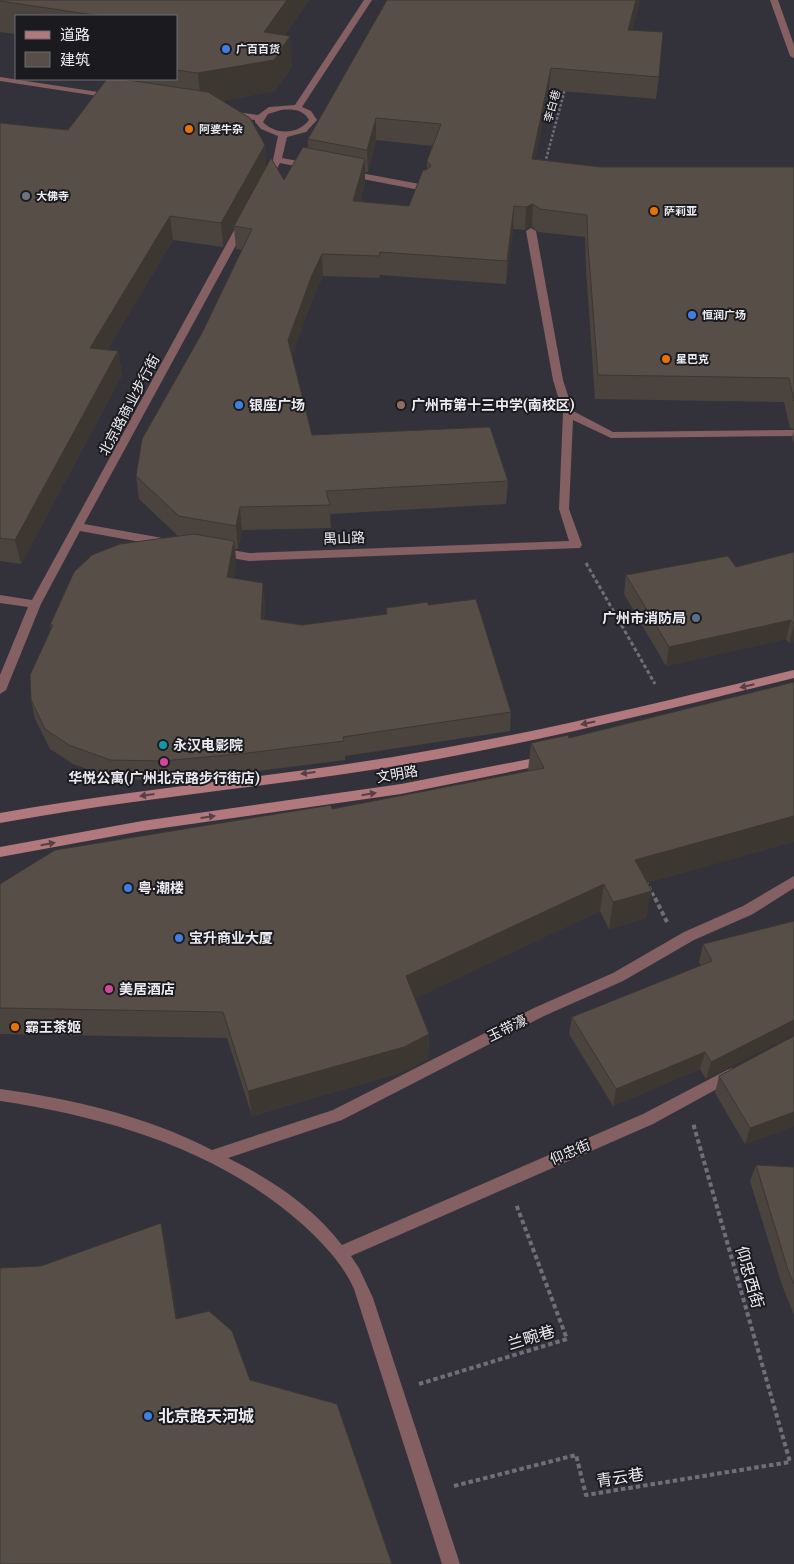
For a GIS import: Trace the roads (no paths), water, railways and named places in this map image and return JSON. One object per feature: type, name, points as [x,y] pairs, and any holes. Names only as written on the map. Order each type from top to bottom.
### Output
[{"type":"main road","name":"文明路","points":[[0,818],[71,805],[438,754],[602,720],[794,674]]},
{"type":"main road","name":"文明路","points":[[0,852],[142,826],[401,789],[556,758]]},
{"type":"street","points":[[297,108],[368,0]]},
{"type":"street","points":[[774,0],[794,56]]},
{"type":"street","points":[[0,79],[125,98]]},
{"type":"street","points":[[276,108],[297,108],[308,112],[313,120],[311,125],[300,132],[283,134],[262,127],[260,118],[263,114],[276,108]]},
{"type":"street","points":[[221,112],[260,118]]},
{"type":"street","points":[[262,186],[277,160],[283,134]]},
{"type":"street","points":[[277,160],[323,169]]},
{"type":"street","points":[[341,172],[425,188]]},
{"type":"street","name":"北京路商业步行街","points":[[0,690],[35,604],[248,213]]},
{"type":"street","points":[[531,231],[558,380],[568,413],[611,435],[791,432]]},
{"type":"street","name":"禺山路","points":[[211,550],[250,557],[576,546],[564,509],[568,413]]},
{"type":"street","points":[[78,527],[183,545]]},
{"type":"street","points":[[0,598],[35,604]]},
{"type":"street","name":"玉带濠","points":[[212,1156],[338,1115],[539,1012],[618,977],[678,943],[748,910],[794,882]]},
{"type":"street","name":"仰忠街","points":[[341,1253],[648,1119],[745,1067]]},
{"type":"street","points":[[0,1095],[24,1097],[101,1113],[136,1124],[212,1156],[293,1204],[325,1235],[341,1253],[355,1276],[396,1392],[450,1564]]},
{"type":"place","name":"广百百货","points":[[226,49]]},
{"type":"place","name":"阿婆牛杂","points":[[189,129]]},
{"type":"place","name":"大佛寺","points":[[26,196]]},
{"type":"place","name":"萨莉亚","points":[[654,211]]},
{"type":"place","name":"恒润广场","points":[[692,315]]},
{"type":"place","name":"星巴克","points":[[666,359]]},
{"type":"place","name":"银座广场","points":[[239,405]]},
{"type":"place","name":"广州市第十三中学(南校区)","points":[[401,405]]},
{"type":"place","name":"广州市消防局","points":[[696,618]]},
{"type":"place","name":"永汉电影院","points":[[163,745]]},
{"type":"place","name":"华悦公寓(广州北京路步行街店)","points":[[164,762]]},
{"type":"place","name":"粤·潮楼","points":[[128,888]]},
{"type":"place","name":"宝升商业大厦","points":[[179,938]]},
{"type":"place","name":"美居酒店","points":[[109,989]]},
{"type":"place","name":"霸王茶姬","points":[[15,1027]]},
{"type":"place","name":"北京路天河城","points":[[148,1416]]}]
